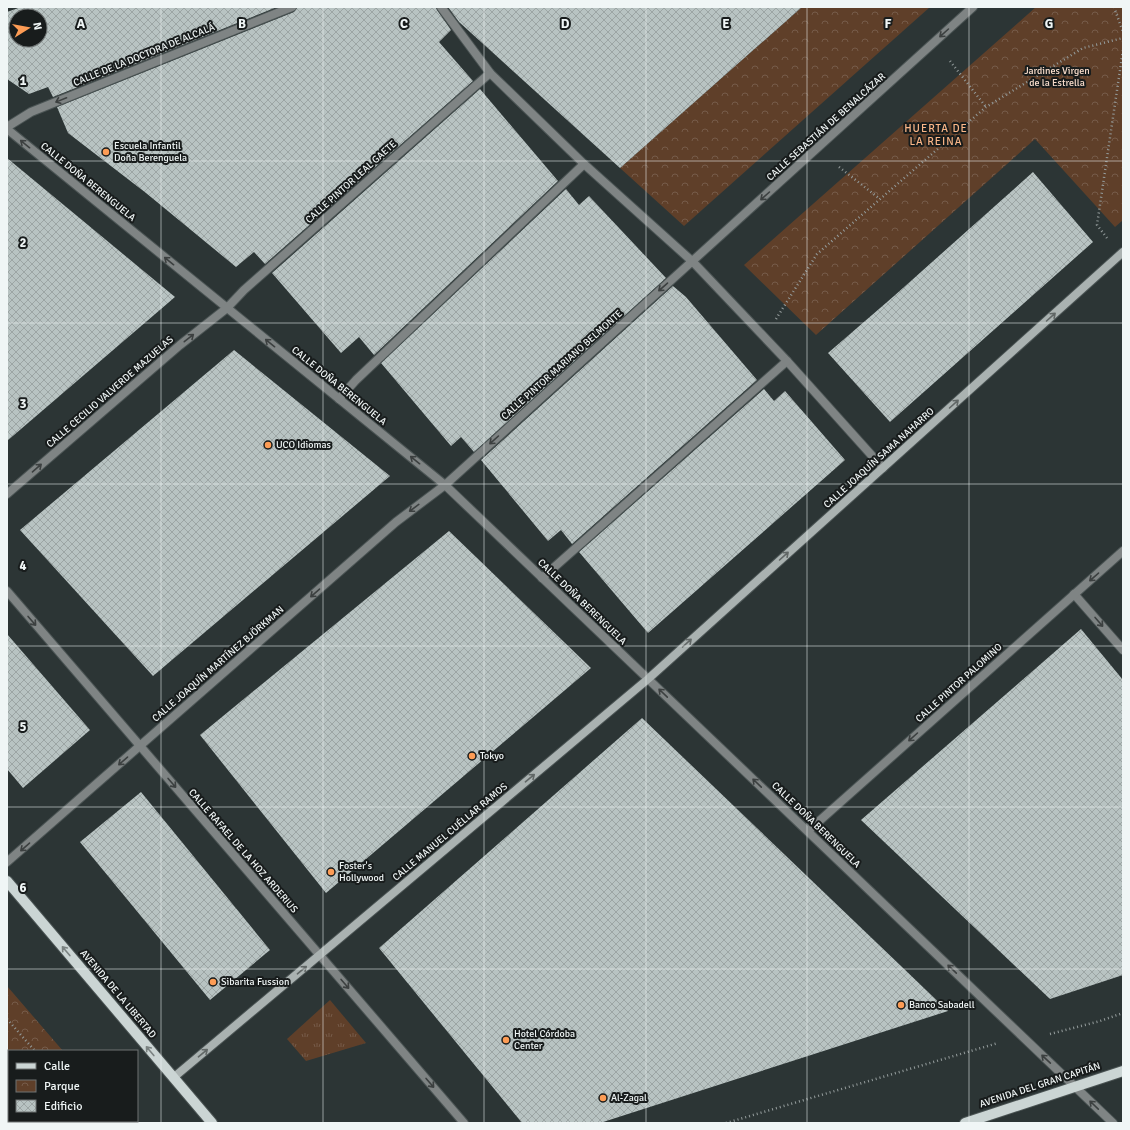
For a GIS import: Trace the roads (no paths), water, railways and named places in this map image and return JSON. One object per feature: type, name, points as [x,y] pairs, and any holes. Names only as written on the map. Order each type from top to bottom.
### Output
[{"type":"main road","name":"AVENIDA DE LA LIBERTAD","points":[[7,881],[212,1123]]},
{"type":"main road","name":"AVENIDA DEL GRAN CAPITÁN","points":[[965,1123],[1123,1071]]},
{"type":"street","name":"CALLE DE LA DOCTORA DE ALCALÁ","points":[[7,128],[31,112],[292,7]]},
{"type":"street","points":[[441,7],[490,72],[584,164],[693,262],[787,361],[883,468]]},
{"type":"street","name":"CALLE SEBASTIÁN DE BENALCÁZAR","points":[[693,262],[973,7]]},
{"type":"street","name":"CALLE PINTOR LEAL GAETE","points":[[227,308],[244,290],[490,72]]},
{"type":"street","name":"CALLE DOÑA BERENGUELA","points":[[7,128],[445,485],[1113,1123]]},
{"type":"street","points":[[339,399],[356,380],[584,164]]},
{"type":"street","name":"CALLE JOAQUÍN SAMA NAHARRO","points":[[648,679],[1123,252]]},
{"type":"street","name":"CALLE PINTOR MARIANO BELMONTE","points":[[445,485],[693,262]]},
{"type":"street","name":"CALLE CECILIO VALVERDE MAZUELAS","points":[[7,494],[180,345],[227,308]]},
{"type":"street","points":[[542,578],[787,361]]},
{"type":"street","name":"CALLE JOAQUÍN MARTÍNEZ BJÖRKMAN","points":[[7,862],[396,522],[445,485]]},
{"type":"street","name":"CALLE PINTOR PALOMINO","points":[[808,831],[1123,551]]},
{"type":"street","name":"CALLE RAFAEL DE LA HOZ ARDERIUS","points":[[7,591],[464,1123]]},
{"type":"street","points":[[1074,594],[1123,650]]},
{"type":"street","name":"CALLE MANUEL CUÉLLAR RAMOS","points":[[173,1078],[648,679]]},
{"type":"place","name":"Escuela Infantil Doña Berenguela","points":[[106,152]]},
{"type":"place","name":"UCO Idiomas","points":[[268,445]]},
{"type":"place","name":"Tokyo","points":[[472,756]]},
{"type":"place","name":"Foster's Hollywood","points":[[331,872]]},
{"type":"place","name":"Sibarita Fussion","points":[[213,982]]},
{"type":"place","name":"Banco Sabadell","points":[[901,1005]]},
{"type":"place","name":"Hotel Córdoba Center","points":[[506,1040]]},
{"type":"place","name":"Al-Zagal","points":[[603,1098]]},
{"type":"district","name":"HUERTA DE LA REINA","points":[[936,134]]},
{"type":"park label","name":"Jardines Virgen de la Estrella","points":[[1057,76]]}]
